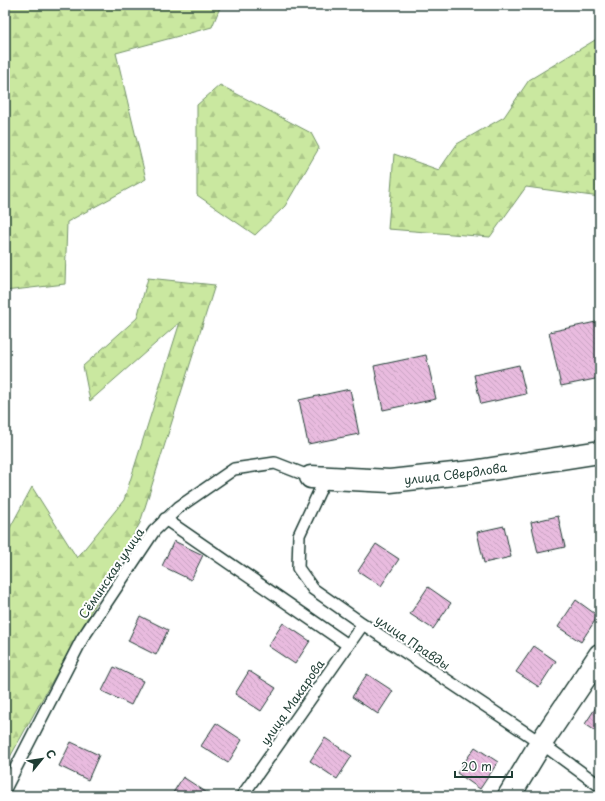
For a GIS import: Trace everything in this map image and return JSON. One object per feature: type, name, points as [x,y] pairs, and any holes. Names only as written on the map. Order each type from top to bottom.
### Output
[{"type":"street","name":"улица Свердлова","points":[[318,477],[390,481],[472,472],[600,452]]},
{"type":"street","points":[[509,796],[541,743],[600,655]]},
{"type":"lane","name":"Сёминская улица","points":[[5,790],[82,639],[154,531],[165,519],[179,507],[234,469],[275,463],[318,477]]},
{"type":"lane","name":"улица Правды","points":[[318,477],[299,535],[298,568],[314,589],[363,624],[541,743],[600,786]]},
{"type":"lane","points":[[165,519],[348,645]]},
{"type":"lane","name":"улица Макарова","points":[[242,796],[363,624]]},
{"type":"green space","points":[[5,5],[221,5],[212,27],[116,53],[146,179],[67,222],[65,284],[5,291]]},
{"type":"green space","points":[[600,37],[600,197],[526,187],[490,237],[388,229],[394,154],[439,170],[457,144],[504,117],[529,80]]},
{"type":"green space","points":[[220,85],[311,133],[319,148],[285,206],[255,235],[197,195],[197,105]]},
{"type":"green space","points":[[148,278],[215,285],[140,523],[5,766],[5,537],[32,487],[77,558],[124,500],[180,322],[90,401],[83,366],[137,318]]},
{"type":"building","points":[[596,322],[600,339],[600,378],[561,386],[549,332]]},
{"type":"building","points":[[426,355],[436,399],[383,410],[374,366]]},
{"type":"building","points":[[519,365],[526,394],[481,404],[474,375]]},
{"type":"building","points":[[350,389],[359,434],[308,444],[299,400]]},
{"type":"building","points":[[558,516],[565,547],[538,553],[531,522]]},
{"type":"building","points":[[504,526],[511,557],[484,563],[477,532]]},
{"type":"building","points":[[174,541],[203,555],[191,580],[162,566]]},
{"type":"building","points":[[376,544],[399,559],[381,586],[358,571]]},
{"type":"building","points":[[428,587],[451,603],[433,629],[410,614]]},
{"type":"building","points":[[576,600],[598,616],[581,642],[558,627]]},
{"type":"building","points":[[140,616],[168,630],[156,655],[128,641]]},
{"type":"building","points":[[283,623],[310,641],[295,664],[268,646]]},
{"type":"building","points":[[534,646],[556,661],[539,687],[516,672]]},
{"type":"building","points":[[114,667],[143,681],[131,705],[102,691]]},
{"type":"building","points":[[249,671],[276,688],[261,711],[235,694]]},
{"type":"building","points":[[367,674],[393,691],[378,714],[352,697]]},
{"type":"building","points":[[600,701],[600,734],[585,724]]},
{"type":"building","points":[[216,723],[242,740],[228,763],[201,746]]},
{"type":"building","points":[[325,738],[352,756],[337,779],[310,761]]},
{"type":"building","points":[[71,742],[99,755],[88,780],[59,766]]},
{"type":"building","points":[[475,747],[498,762],[480,789],[457,773]]},
{"type":"building","points":[[183,777],[209,794],[208,796],[171,796]]}]
